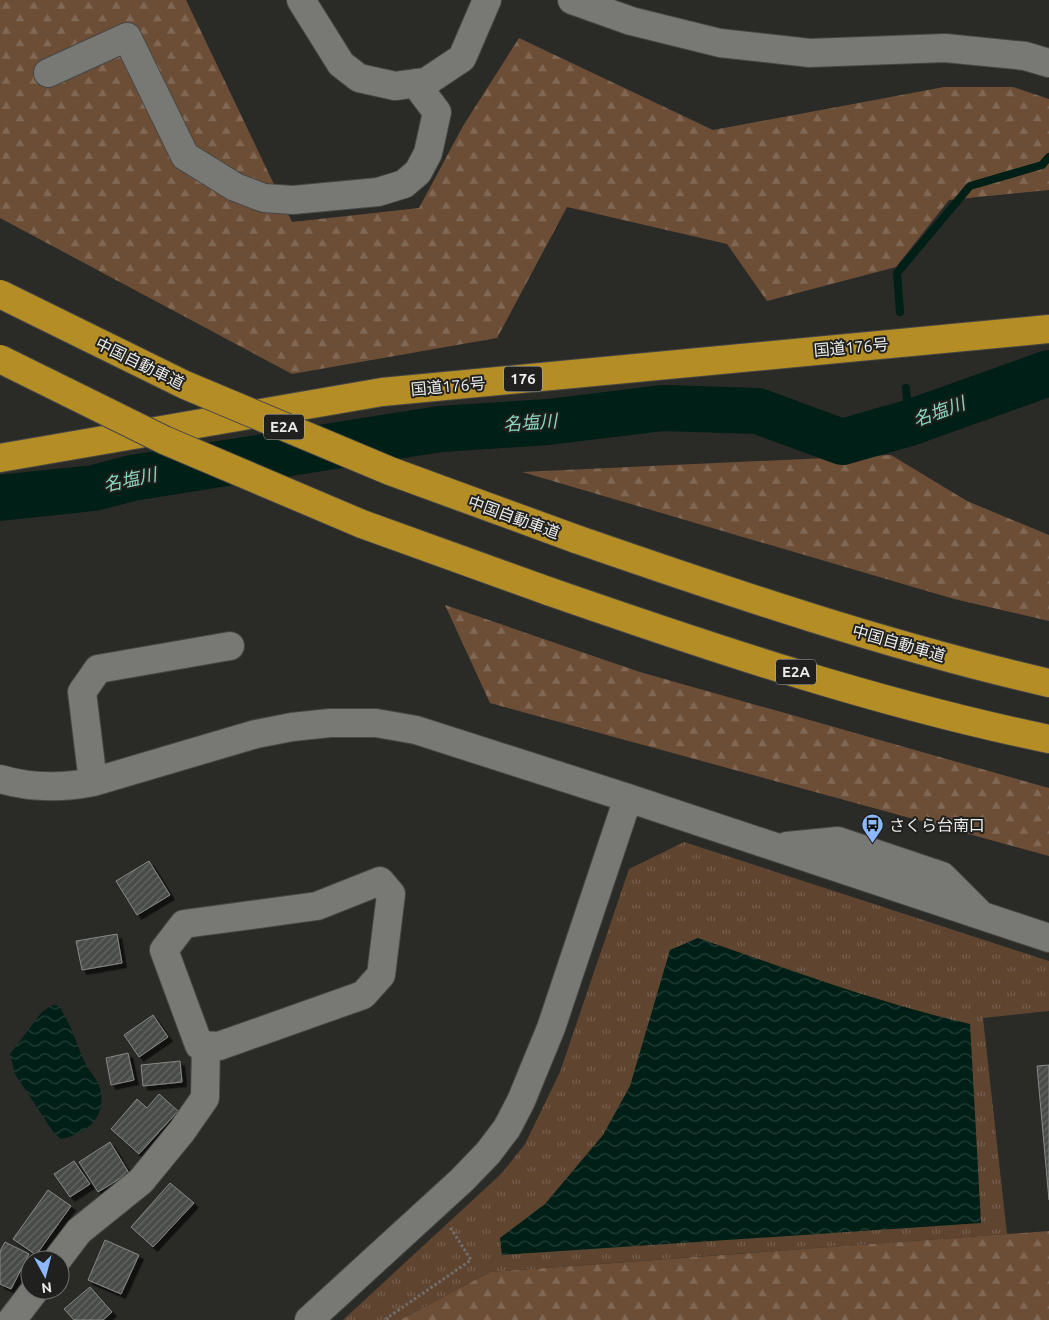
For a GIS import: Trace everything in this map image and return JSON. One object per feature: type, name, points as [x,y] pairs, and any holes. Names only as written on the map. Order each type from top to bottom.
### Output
[{"type":"highway","name":"中国自動車道","points":[[0,294],[185,385],[390,471],[576,539],[747,598],[883,640],[1049,683]]},
{"type":"highway","name":"国道176号","points":[[0,458],[382,392],[1049,329]]},
{"type":"highway","name":"E2A","points":[[0,359],[173,444],[362,524],[720,650],[872,694],[1049,739]]},
{"type":"street","points":[[301,0],[341,64],[360,78],[395,86],[426,82],[462,58],[487,0]]},
{"type":"street","points":[[572,0],[631,21],[720,43],[810,53],[945,48],[1025,56],[1049,63]]},
{"type":"street","points":[[48,73],[127,37],[185,156],[235,187],[264,198],[293,200],[378,192],[404,184],[418,172],[428,152],[437,112],[415,83]]},
{"type":"street","points":[[93,782],[82,692],[98,669],[230,646]]},
{"type":"street","points":[[0,779],[41,786],[69,787],[93,782],[256,734],[321,724],[376,723],[416,730],[775,847],[838,841],[942,876],[984,917],[1049,938]]},
{"type":"street","points":[[309,1320],[462,1180],[506,1128],[521,1101],[551,1028],[628,798]]},
{"type":"street","points":[[380,881],[391,894],[381,975],[363,995],[218,1046],[206,1045],[199,1045],[164,950],[184,924],[318,906],[380,881]]},
{"type":"street","points":[[65,1250],[79,1231],[141,1181],[182,1131],[205,1098],[206,1045]]},
{"type":"street","points":[[12,1320],[27,1300]]},
{"type":"path","points":[[388,1320],[386,1318],[471,1260],[451,1228]]},
{"type":"green space","points":[[0,0],[186,0],[292,222],[419,208],[463,126],[519,38],[713,130],[944,87],[1013,87],[1049,99],[1049,190],[949,200],[896,267],[767,301],[727,244],[567,207],[497,338],[292,374],[0,218]]},
{"type":"green space","points":[[891,455],[967,501],[1049,535],[1049,621],[954,599],[522,472]]},
{"type":"green space","points":[[445,605],[640,672],[1049,788],[1049,856],[490,703]]},
{"type":"green space","points":[[684,842],[1049,961],[1049,1011],[983,1018],[1007,1234],[490,1272],[400,1320],[343,1320],[502,1173],[525,1144],[560,1072],[629,869]]},
{"type":"green space","points":[[1049,1231],[1049,1320],[400,1320],[490,1272]]},
{"type":"water","points":[[698,938],[867,996],[970,1024],[981,1223],[502,1255],[500,1238],[545,1204],[603,1135],[630,1086],[670,950]]},
{"type":"water","points":[[52,1005],[59,1006],[63,1013],[86,1065],[99,1085],[101,1096],[98,1114],[88,1128],[80,1133],[61,1139],[54,1133],[15,1074],[10,1054],[42,1012]]},
{"type":"building","points":[[149,861],[170,895],[137,915],[116,881]]},
{"type":"building","points":[[117,934],[122,963],[82,970],[76,941]]},
{"type":"building","points":[[153,1015],[168,1037],[139,1057],[124,1035]]},
{"type":"building","points":[[128,1053],[134,1080],[111,1085],[106,1058]]},
{"type":"building","points":[[180,1061],[182,1082],[143,1086],[141,1065]]},
{"type":"building","points":[[1049,1065],[1049,1200],[1037,1066]]},
{"type":"building","points":[[159,1094],[178,1111],[139,1154],[111,1129],[137,1099],[147,1108]]},
{"type":"building","points":[[110,1142],[129,1173],[98,1192],[79,1162]]},
{"type":"building","points":[[74,1161],[90,1184],[70,1197],[54,1174]]},
{"type":"building","points":[[170,1183],[194,1203],[153,1247],[131,1227]]},
{"type":"building","points":[[48,1190],[71,1206],[40,1250],[29,1250],[13,1239]]},
{"type":"building","points":[[105,1240],[139,1255],[121,1294],[88,1280]]},
{"type":"building","points":[[5,1242],[21,1250],[20,1272],[11,1289],[0,1284],[0,1251]]},
{"type":"building","points":[[90,1287],[112,1312],[103,1320],[74,1320],[64,1309]]},
{"type":"waterway","points":[[900,312],[897,273],[970,186],[1042,165],[1049,157]]},
{"type":"waterway","name":"名塩川","points":[[0,498],[94,488],[132,478],[440,429],[548,422],[663,408],[758,411],[842,442],[909,423],[1049,373]]},
{"type":"waterway","points":[[906,388],[909,423]]},
{"type":"place","name":"さくら台南口","points":[[873,844]]}]
